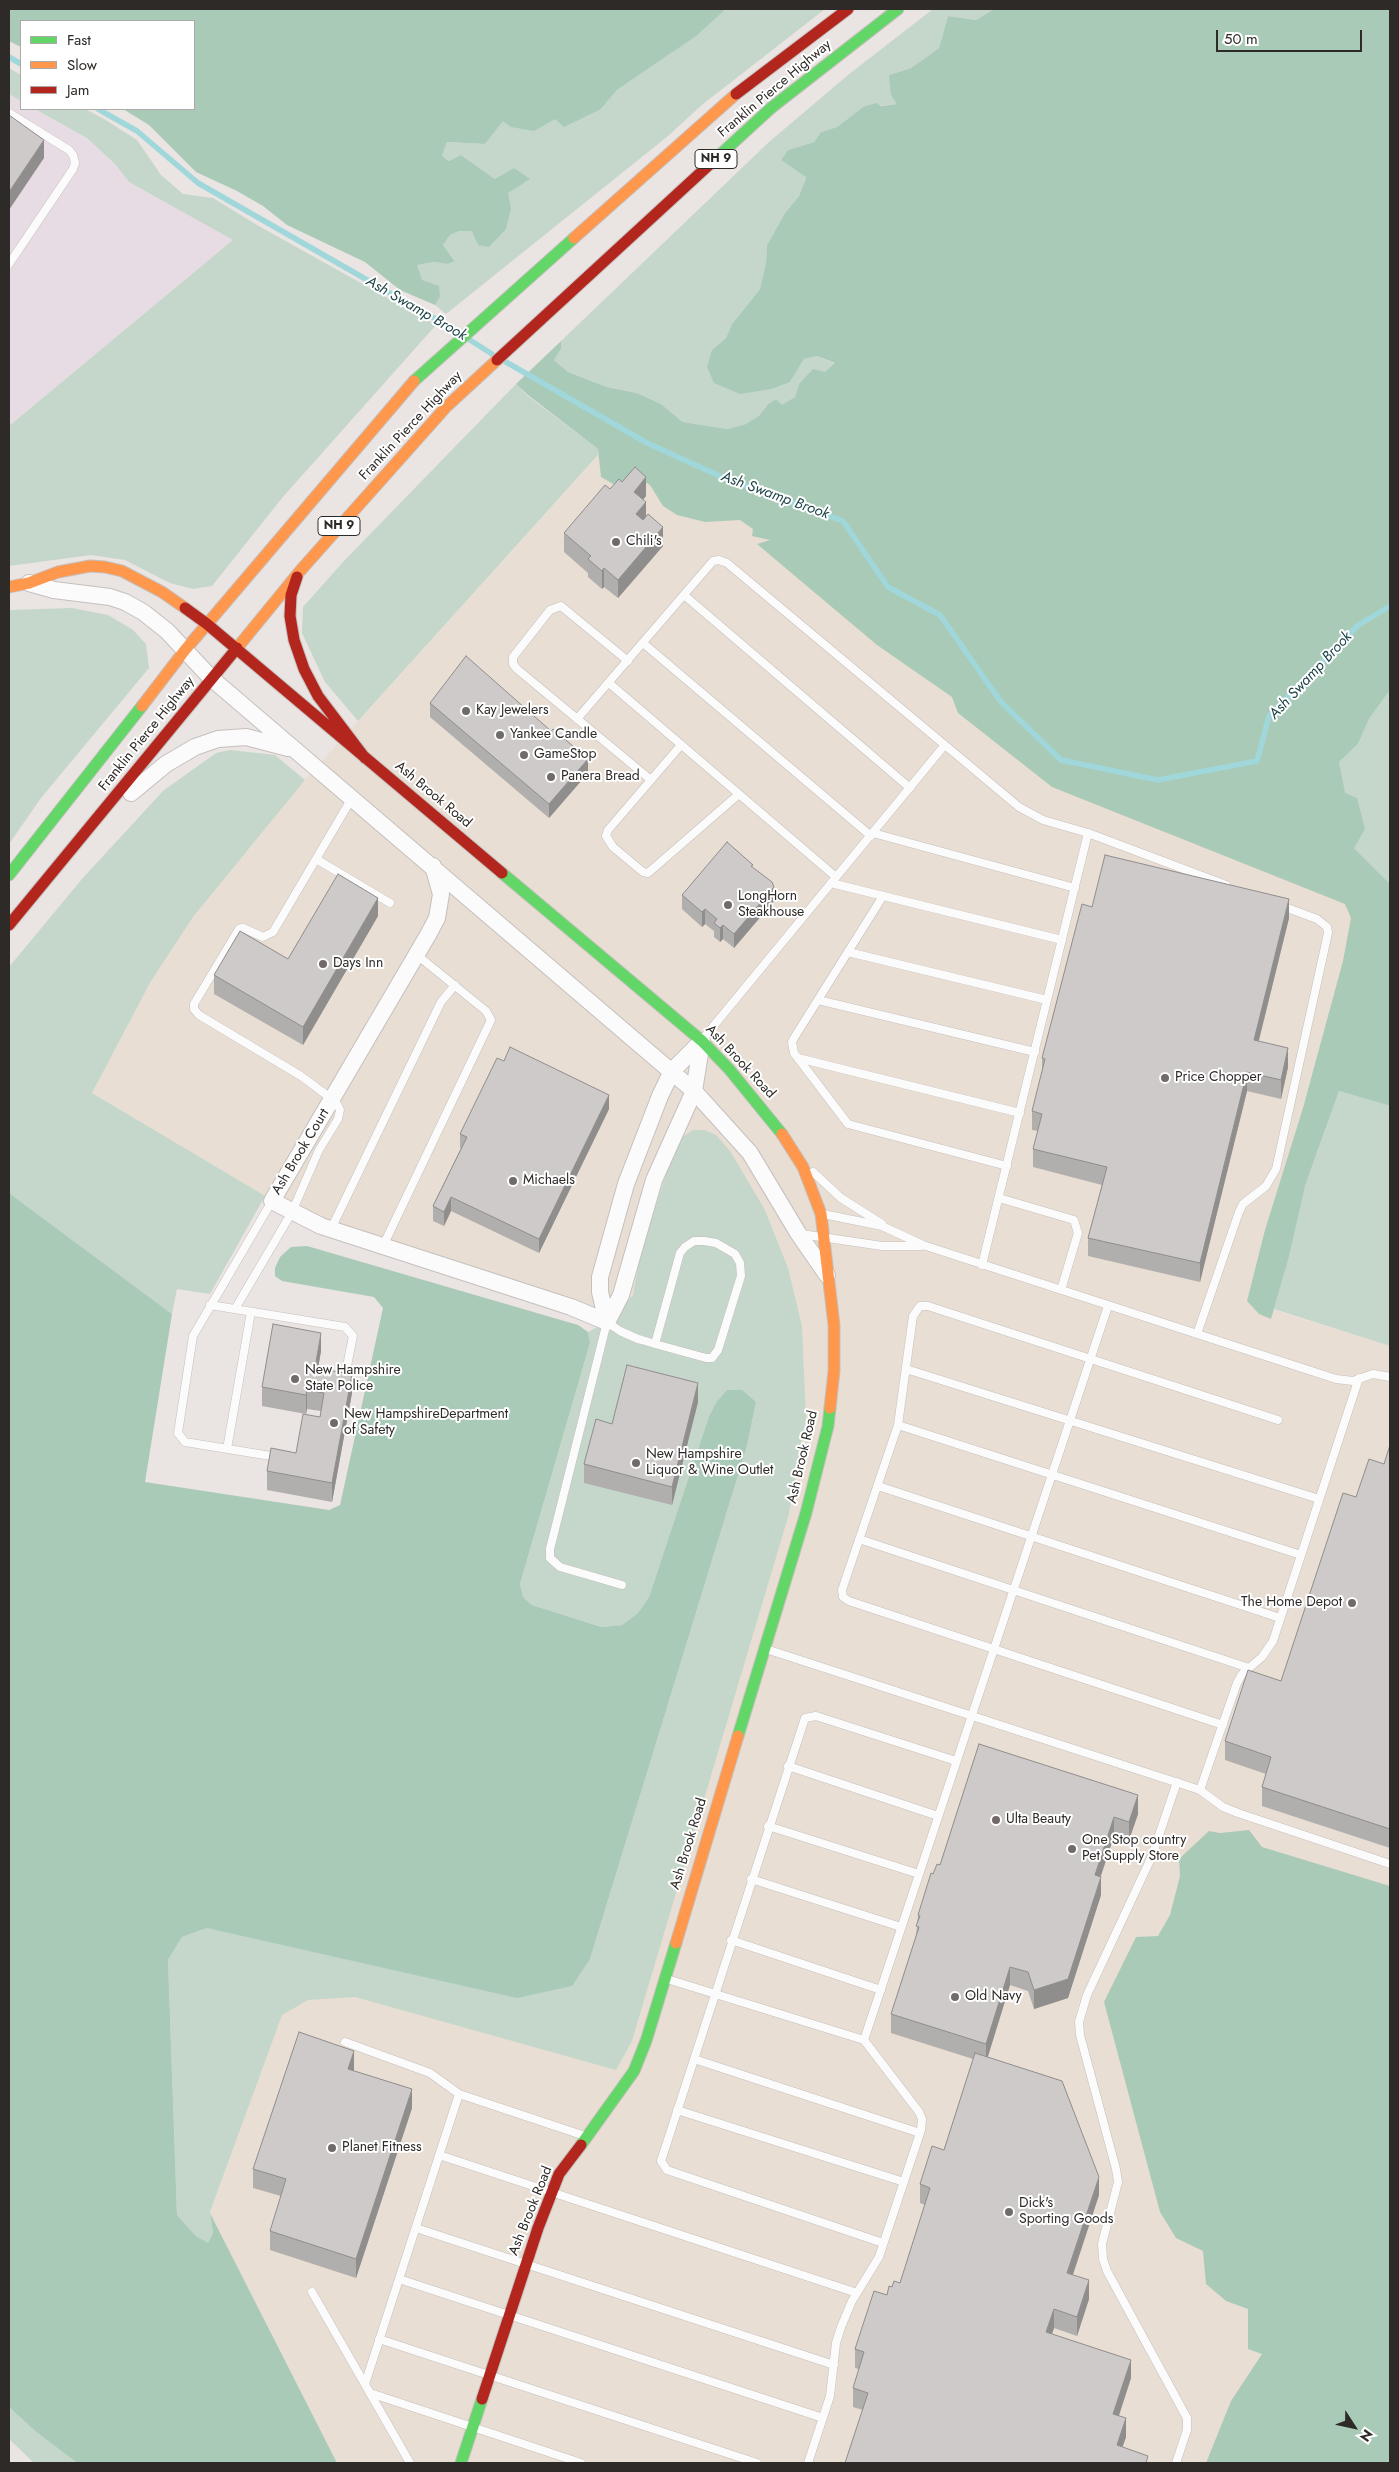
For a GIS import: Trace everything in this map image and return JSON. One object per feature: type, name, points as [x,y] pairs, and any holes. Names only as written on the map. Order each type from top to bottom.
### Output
[{"type":"main road","name":"Franklin Pierce Highway","points":[[9,875],[70,800],[185,650],[411,384],[737,93],[848,9]]},
{"type":"main road","name":"Franklin Pierce Highway","points":[[9,925],[300,571],[446,407],[772,108],[898,9]]},
{"type":"main road","name":"Ash Brook Road","points":[[9,587],[29,583],[58,572],[90,566],[106,567],[122,571],[162,592],[208,624],[702,1041],[729,1069],[788,1141],[803,1167],[821,1214],[834,1325],[834,1371],[828,1426],[806,1513],[665,1978],[634,2072],[559,2174],[526,2264],[462,2463]]},
{"type":"main road","points":[[300,571],[291,595],[290,616],[294,640],[304,669],[318,696],[366,758]]},
{"type":"street","points":[[29,583],[54,590],[125,602],[143,612],[168,631],[211,678],[694,1091],[750,1153],[798,1233],[827,1275]]},
{"type":"street","points":[[86,832],[150,776],[195,747],[218,739],[246,737],[296,751]]},
{"type":"street","name":"Ash Brook Court","points":[[433,866],[441,894],[433,926],[272,1201],[331,1229],[571,1307],[607,1322]]},
{"type":"street","points":[[607,1322],[600,1292],[600,1277],[616,1215],[639,1148],[672,1071],[702,1041]]},
{"type":"street","points":[[607,1322],[621,1295],[654,1180],[694,1091],[702,1041]]},
{"type":"lane","points":[[9,114],[69,150],[73,155],[75,163],[9,264]]},
{"type":"lane","points":[[577,720],[713,561],[719,560],[727,563],[944,746],[1031,815],[1088,833],[1235,888]]},
{"type":"lane","points":[[684,595],[910,788]]},
{"type":"lane","points":[[628,661],[566,609],[556,606],[550,610],[516,651],[514,664],[577,720],[651,780]]},
{"type":"lane","points":[[643,643],[872,834],[1075,888]]},
{"type":"lane","points":[[608,683],[738,794],[834,880],[883,896],[1062,940]]},
{"type":"lane","points":[[681,745],[606,836],[613,847],[643,872],[648,873],[738,794]]},
{"type":"lane","points":[[702,1041],[944,746]]},
{"type":"lane","points":[[235,1309],[292,1212],[319,1150],[338,1119],[339,1104],[290,1068],[199,1015],[194,1009],[194,1004],[236,932],[244,928],[258,936],[269,936],[352,798]]},
{"type":"lane","points":[[982,1265],[1088,833]]},
{"type":"lane","points":[[316,859],[390,903]]},
{"type":"lane","points":[[883,896],[792,1042],[792,1048],[848,1124],[1007,1166]]},
{"type":"lane","points":[[1197,1334],[1238,1212],[1243,1204],[1266,1186],[1276,1169],[1328,933],[1327,927],[1317,919],[1272,902]]},
{"type":"lane","points":[[848,952],[1047,1000]]},
{"type":"lane","points":[[383,1246],[491,1020],[486,1011],[417,954]]},
{"type":"lane","points":[[331,1229],[441,1002],[455,985]]},
{"type":"lane","points":[[818,1000],[1034,1052]]},
{"type":"lane","points":[[798,1058],[1020,1113]]},
{"type":"lane","points":[[788,1141],[810,1170],[830,1188],[892,1230],[923,1246],[1336,1380],[1345,1382],[1373,1374],[1390,1377]]},
{"type":"lane","points":[[999,1198],[1074,1220],[1078,1233],[1060,1290]]},
{"type":"lane","points":[[272,1201],[210,1305],[191,1344],[178,1433],[185,1442],[285,1458]]},
{"type":"lane","points":[[821,1214],[865,1221],[892,1230]]},
{"type":"lane","points":[[798,1233],[893,1247],[923,1246]]},
{"type":"lane","points":[[622,1585],[560,1567],[550,1558],[550,1549],[607,1322],[620,1331],[655,1344],[712,1358],[716,1355],[740,1276],[740,1263],[735,1254],[716,1243],[704,1241],[694,1242],[685,1247],[680,1253],[655,1344]]},
{"type":"lane","points":[[210,1305],[338,1326],[349,1331],[353,1336],[344,1381]]},
{"type":"lane","points":[[1222,1725],[849,1601],[843,1597],[844,1581],[898,1425],[913,1316],[920,1306],[928,1306],[1278,1420]]},
{"type":"lane","points":[[864,2040],[1108,1306]]},
{"type":"lane","points":[[227,1449],[251,1312]]},
{"type":"lane","points":[[906,1368],[1319,1499]]},
{"type":"lane","points":[[1200,1790],[1237,1683],[1249,1668],[1262,1657],[1273,1641],[1359,1378]]},
{"type":"lane","points":[[898,1425],[1301,1555]]},
{"type":"lane","points":[[878,1486],[1280,1618]]},
{"type":"lane","points":[[859,1539],[1249,1668]]},
{"type":"lane","points":[[764,1648],[1177,1782],[1200,1790],[1223,1807],[1238,1813],[1390,1864]]},
{"type":"lane","points":[[883,2243],[667,2170],[661,2161],[802,1723],[809,1716],[956,1760]]},
{"type":"lane","points":[[788,1766],[938,1816]]},
{"type":"lane","points":[[1176,2463],[1187,2430],[1188,2418],[1107,2271],[1103,2259],[1102,2244],[1118,2182],[1080,2035],[1079,2022],[1087,1995],[1152,1856],[1177,1782]]},
{"type":"lane","points":[[768,1826],[919,1874]]},
{"type":"lane","points":[[751,1879],[902,1927]]},
{"type":"lane","points":[[731,1940],[881,1990]]},
{"type":"lane","points":[[665,1978],[864,2040],[919,2112],[922,2125],[920,2133],[883,2243],[873,2269],[857,2293],[841,2327],[834,2365],[833,2387],[808,2463]]},
{"type":"lane","points":[[345,2042],[434,2075],[459,2094],[587,2136]]},
{"type":"lane","points":[[694,2059],[920,2133]]},
{"type":"lane","points":[[364,2384],[459,2094]]},
{"type":"lane","points":[[677,2110],[904,2182]]},
{"type":"lane","points":[[440,2154],[857,2293]]},
{"type":"lane","points":[[416,2228],[834,2365]]},
{"type":"lane","points":[[399,2279],[823,2418]]},
{"type":"lane","points":[[312,2292],[410,2463]]},
{"type":"lane","points":[[379,2339],[757,2463]]},
{"type":"lane","points":[[370,2394],[581,2463]]},
{"type":"shaded area","points":[[9,94],[20,100],[20,110],[37,110],[87,138],[115,164],[129,182],[234,240],[9,426]]},
{"type":"shaded area","points":[[622,429],[1368,896],[1258,1305],[1390,1346],[1390,2463],[337,2463],[210,2213],[297,1972],[617,2069],[632,2041],[789,1514],[806,1418],[802,1326],[788,1268],[765,1210],[668,1168],[640,1255],[633,1295],[607,1322],[272,1201],[92,1093],[151,981],[193,917],[305,780]]},
{"type":"green space","points":[[9,9],[726,9],[696,36],[617,90],[601,109],[564,127],[555,119],[534,131],[511,127],[503,121],[485,144],[447,142],[442,156],[449,161],[461,155],[495,179],[514,168],[530,179],[508,193],[511,208],[506,229],[489,247],[478,245],[472,231],[459,231],[450,235],[443,245],[455,261],[447,264],[434,262],[417,265],[422,280],[439,286],[440,297],[435,305],[400,290],[365,262],[287,225],[263,206],[237,191],[196,172],[149,125],[125,110],[195,110],[195,20],[20,20],[20,46],[9,41]]},
{"type":"green space","points":[[726,9],[825,9],[703,104],[668,136],[446,314],[435,305],[440,297],[421,280],[417,265],[434,262],[447,264],[455,260],[443,245],[450,235],[459,231],[472,231],[511,208],[507,193],[495,179],[461,155],[449,161],[442,156],[447,142],[485,144],[503,120],[555,119],[601,109],[617,90],[668,55]]},
{"type":"green space","points":[[933,9],[994,9],[976,20],[948,16],[939,48],[911,68],[889,75],[898,104],[863,107],[837,127],[821,132],[814,142],[788,150],[781,160],[806,176],[799,196],[785,213],[767,245],[766,263],[760,289],[732,324],[726,338],[712,350],[790,382],[804,359],[817,356],[836,364],[825,372],[799,384],[795,397],[782,406],[776,399],[768,404],[759,417],[746,424],[727,429],[683,422],[661,404],[637,393],[607,387],[568,372],[554,360],[561,349],[561,341],[769,142],[848,75]]},
{"type":"green space","points":[[994,9],[1390,9],[1390,690],[1369,719],[1358,744],[1339,762],[1345,793],[1357,798],[1365,829],[1354,848],[1390,884],[1390,1106],[1339,1091],[1305,1186],[1289,1256],[1271,1319],[1259,1314],[1247,1301],[1265,1230],[1303,1108],[1343,961],[1351,918],[1345,904],[1052,787],[958,713],[952,697],[877,645],[757,544],[770,540],[752,536],[753,529],[740,520],[705,522],[677,515],[663,506],[650,485],[640,479],[615,485],[601,477],[598,449],[516,384],[561,341],[561,349],[554,360],[568,372],[607,387],[637,393],[661,404],[683,422],[727,429],[746,424],[759,416],[768,404],[776,399],[782,405],[795,397],[799,384],[813,369],[825,372],[835,363],[817,356],[804,359],[790,382],[771,389],[740,394],[714,383],[707,367],[712,350],[726,338],[732,324],[760,289],[766,263],[767,245],[785,213],[799,196],[806,177],[781,160],[788,150],[814,142],[821,132],[837,127],[863,107],[876,103],[881,106],[897,104],[891,95],[889,75],[911,68],[939,48],[948,16],[976,20]]},
{"type":"green space","points":[[9,68],[20,74],[20,100],[9,94]]},
{"type":"green space","points":[[37,110],[87,110],[104,119],[137,140],[161,175],[183,194],[213,198],[257,225],[436,325],[282,498],[212,586],[193,589],[170,583],[125,560],[91,555],[9,566],[9,426],[233,240],[129,182],[115,164],[87,138]]},
{"type":"green space","points":[[516,384],[528,396],[598,449],[598,455],[358,721],[325,682],[302,633],[303,607],[343,562]]},
{"type":"green space","points":[[72,608],[108,615],[133,630],[146,644],[149,668],[41,798],[9,844],[9,610]]},
{"type":"green space","points":[[1390,690],[1390,884],[1353,847],[1339,762],[1358,744],[1369,719]]},
{"type":"green space","points":[[230,750],[275,755],[305,780],[193,917],[151,981],[92,1093],[265,1196],[210,1294],[177,1289],[172,1314],[9,1193],[9,967],[82,879],[163,791],[216,753]]},
{"type":"green space","points":[[1339,1091],[1390,1106],[1390,1346],[1274,1309],[1305,1186]]},
{"type":"green space","points":[[693,1130],[705,1130],[716,1135],[730,1151],[765,1210],[788,1268],[802,1326],[806,1418],[789,1514],[632,2041],[616,2070],[355,1997],[308,2000],[282,2015],[210,2212],[213,2233],[208,2244],[196,2236],[177,2215],[168,1960],[182,1937],[207,1928],[590,1959],[747,1446],[756,1402],[727,1390],[717,1401],[709,1416],[649,1597],[638,1613],[622,1625],[603,1627],[532,1605],[523,1597],[520,1584],[590,1343],[588,1332],[607,1322],[633,1295],[640,1255],[668,1168],[681,1138]]},
{"type":"green space","points":[[9,1193],[172,1314],[145,1482],[329,1510],[340,1505],[383,1308],[374,1297],[282,1281],[275,1276],[275,1268],[280,1257],[291,1247],[307,1246],[578,1325],[588,1332],[590,1343],[520,1584],[523,1597],[532,1605],[602,1627],[622,1625],[638,1613],[649,1597],[709,1416],[717,1401],[727,1390],[742,1390],[756,1402],[747,1446],[590,1959],[572,1986],[517,1998],[207,1928],[182,1937],[168,1960],[177,2215],[196,2236],[208,2243],[213,2233],[210,2213],[337,2463],[77,2463],[35,2431],[9,2407]]},
{"type":"green space","points":[[1249,1830],[1262,1847],[1390,1886],[1390,2463],[1206,2463],[1231,2401],[1262,2354],[1248,2349],[1248,2309],[1226,2301],[1206,2284],[1203,2251],[1176,2238],[1160,2212],[1104,2002],[1136,1937],[1158,1936],[1170,1915],[1180,1876],[1179,1859],[1209,1831],[1220,1833]]},
{"type":"green space","points":[[9,2407],[35,2431],[77,2463],[34,2463],[9,2439]]},
{"type":"building","points":[[9,115],[44,140],[9,192]]},
{"type":"building","name":"Chili's","points":[[635,467],[646,477],[634,492],[646,502],[636,514],[643,520],[648,514],[663,527],[618,580],[604,568],[602,571],[588,559],[591,556],[564,533],[605,485],[610,489],[619,479],[622,482]]},
{"type":"building","points":[[466,656],[551,731],[553,729],[588,759],[549,804],[430,703]]},
{"type":"building","name":"LongHorn Steakhouse","points":[[727,842],[753,865],[751,866],[772,882],[774,887],[734,934],[723,925],[720,928],[714,923],[717,919],[705,909],[702,912],[682,895]]},
{"type":"building","name":"Price Chopper","points":[[1105,855],[1289,899],[1254,1040],[1288,1048],[1281,1080],[1247,1072],[1200,1263],[1088,1238],[1107,1167],[1033,1149],[1042,1114],[1032,1111],[1045,1059],[1042,1058],[1082,904],[1092,907]]},
{"type":"building","name":"Days Inn","points":[[338,874],[378,898],[303,1027],[214,975],[240,931],[288,959]]},
{"type":"building","name":"Michaels","points":[[510,1047],[609,1095],[539,1239],[451,1197],[444,1212],[433,1206],[467,1137],[460,1134],[497,1058],[504,1061]]},
{"type":"building","name":"New HampshireDepartment of Safety","points":[[273,1324],[321,1333],[315,1368],[352,1374],[332,1483],[267,1471],[271,1448],[296,1453],[303,1414],[320,1417],[324,1393],[307,1390],[306,1395],[262,1387]]},
{"type":"building","name":"New Hampshire Liquor & Wine Outlet","points":[[627,1365],[698,1383],[672,1487],[584,1464],[596,1419],[612,1424]]},
{"type":"building","name":"The Home Depot","points":[[1390,1445],[1390,1829],[1262,1787],[1271,1757],[1225,1741],[1248,1670],[1281,1681],[1343,1493],[1356,1497],[1369,1459],[1384,1464]]},
{"type":"building","points":[[979,1744],[1138,1795],[1129,1822],[1114,1817],[1095,1875],[1101,1877],[1068,1979],[1034,1990],[1028,1972],[1010,1967],[986,2044],[891,2014],[919,1927],[916,1926],[920,1916],[918,1915],[931,1873],[933,1874],[937,1864],[940,1865]]},
{"type":"building","name":"Planet Fitness","points":[[299,2032],[354,2051],[348,2069],[412,2089],[356,2259],[270,2231],[286,2179],[253,2169]]},
{"type":"building","points":[[975,2053],[1062,2081],[1099,2177],[1067,2273],[1089,2280],[1077,2317],[1054,2309],[1046,2332],[1131,2360],[1113,2414],[1126,2418],[1117,2445],[1148,2456],[1146,2463],[845,2463],[868,2393],[853,2388],[864,2352],[855,2349],[874,2291],[887,2295],[889,2286],[892,2287],[894,2281],[900,2283],[930,2188],[920,2184],[932,2146],[944,2150]]},
{"type":"waterway","name":"Ash Swamp Brook","points":[[9,57],[20,63]]},
{"type":"waterway","name":"Ash Swamp Brook","points":[[100,110],[137,131],[198,183],[458,332]]},
{"type":"waterway","name":"Ash Swamp Brook","points":[[470,340],[492,354]]},
{"type":"waterway","name":"Ash Swamp Brook","points":[[506,362],[647,443],[724,478],[843,521],[888,587],[940,615],[1001,702],[1061,760],[1158,780],[1257,761],[1269,716],[1357,626],[1390,606]]},
{"type":"traffic: fast","points":[[710,164],[771,108],[898,9]]},
{"type":"traffic: fast","points":[[414,381],[574,238]]},
{"type":"traffic: fast","points":[[9,875],[142,706]]},
{"type":"traffic: fast","points":[[502,873],[702,1041],[729,1069],[782,1134]]},
{"type":"traffic: fast","points":[[738,1736],[806,1513],[828,1426],[830,1408]]},
{"type":"traffic: fast","points":[[581,2145],[634,2071],[646,2041],[676,1943]]},
{"type":"traffic: fast","points":[[461,2463],[482,2399]]},
{"type":"traffic: slow","points":[[574,238],[736,94]]},
{"type":"traffic: slow","points":[[237,648],[300,571],[446,407],[497,360]]},
{"type":"traffic: slow","points":[[142,706],[185,650],[414,381]]},
{"type":"traffic: slow","points":[[9,587],[29,583],[58,572],[90,566],[105,567],[122,571],[162,592],[185,608]]},
{"type":"traffic: slow","points":[[782,1134],[803,1167],[821,1214],[834,1325],[834,1371],[830,1408]]},
{"type":"traffic: slow","points":[[676,1943],[738,1736]]},
{"type":"traffic: jam","points":[[736,94],[848,9]]},
{"type":"traffic: jam","points":[[497,360],[710,164]]},
{"type":"traffic: jam","points":[[297,577],[291,595],[290,616],[294,640],[304,669],[318,696],[365,758]]},
{"type":"traffic: jam","points":[[185,608],[207,624],[502,873]]},
{"type":"traffic: jam","points":[[9,925],[237,648]]},
{"type":"traffic: jam","points":[[482,2399],[538,2228],[559,2174],[581,2145]]},
{"type":"place","name":"Chili's","points":[[616,542]]},
{"type":"place","name":"Kay Jewelers","points":[[466,711]]},
{"type":"place","name":"Yankee Candle","points":[[500,735]]},
{"type":"place","name":"GameStop","points":[[524,755]]},
{"type":"place","name":"Panera Bread","points":[[551,777]]},
{"type":"place","name":"LongHorn Steakhouse","points":[[728,905]]},
{"type":"place","name":"Days Inn","points":[[323,964]]},
{"type":"place","name":"Price Chopper","points":[[1165,1078]]},
{"type":"place","name":"Michaels","points":[[513,1181]]},
{"type":"place","name":"New Hampshire State Police","points":[[295,1379]]},
{"type":"place","name":"New HampshireDepartment of Safety","points":[[334,1423]]},
{"type":"place","name":"New Hampshire Liquor & Wine Outlet","points":[[636,1463]]},
{"type":"place","name":"The Home Depot","points":[[1352,1603]]},
{"type":"place","name":"Ulta Beauty","points":[[996,1820]]},
{"type":"place","name":"One Stop country Pet Supply Store","points":[[1072,1849]]},
{"type":"place","name":"Old Navy","points":[[955,1997]]},
{"type":"place","name":"Planet Fitness","points":[[332,2148]]},
{"type":"place","name":"Dick's Sporting Goods","points":[[1009,2212]]}]
